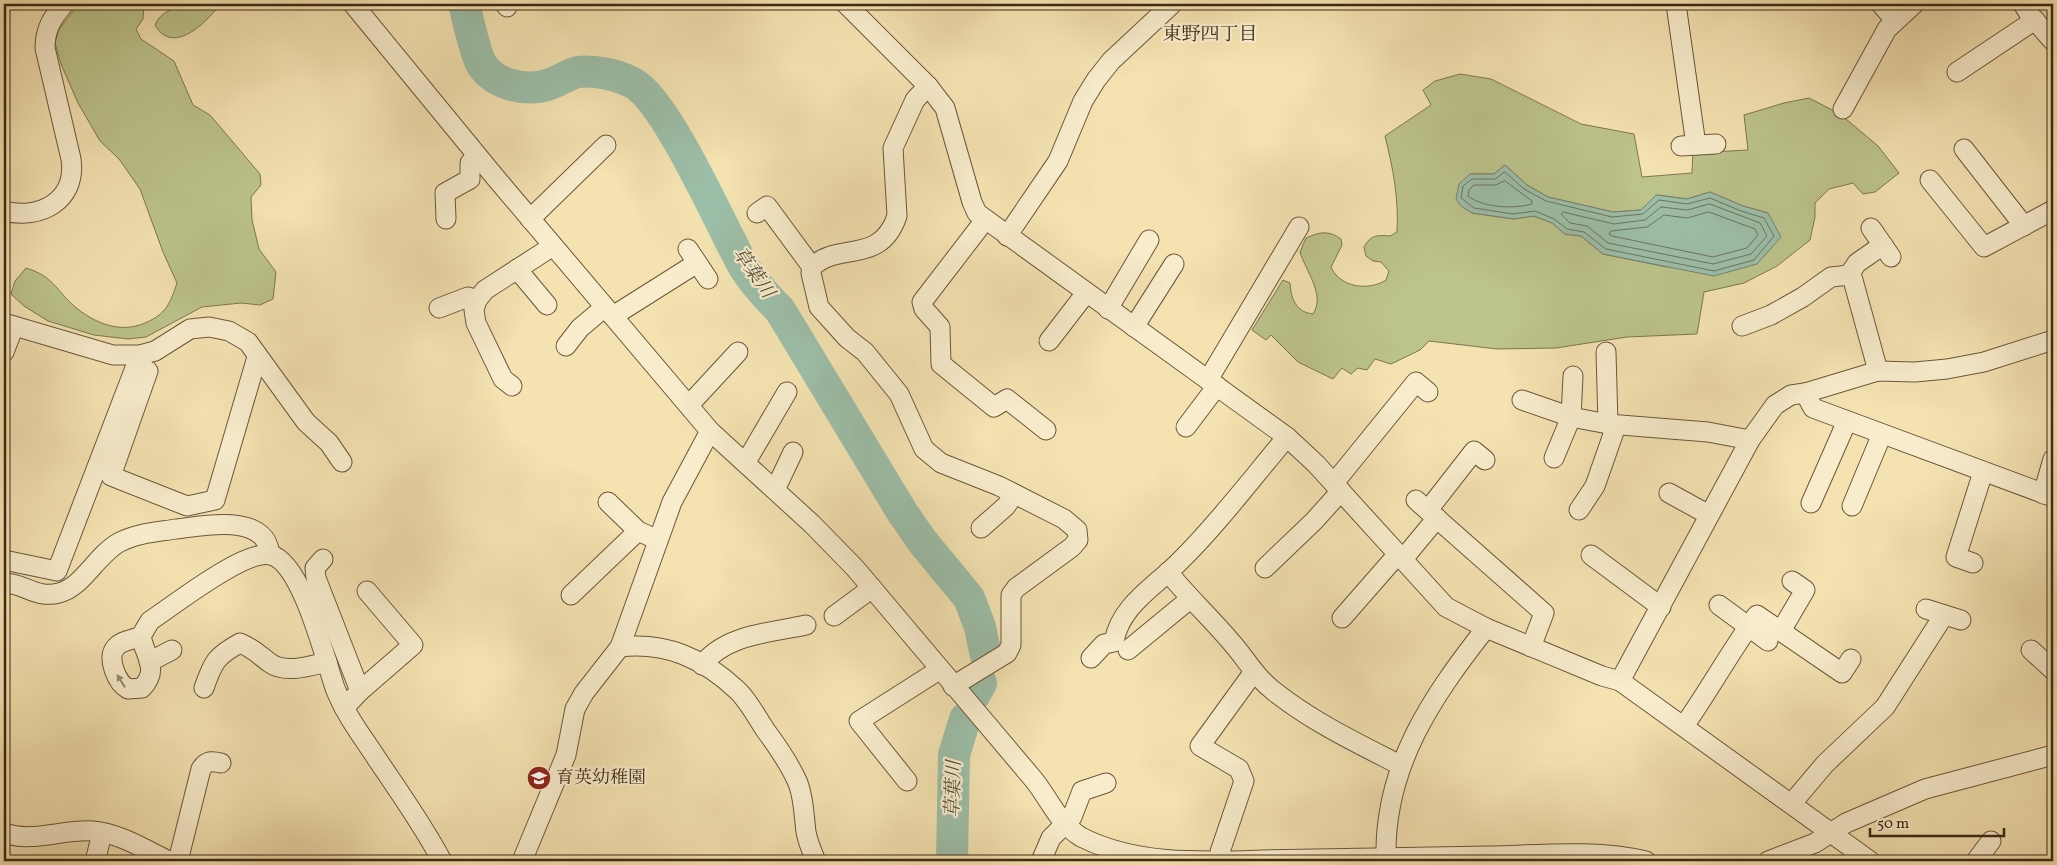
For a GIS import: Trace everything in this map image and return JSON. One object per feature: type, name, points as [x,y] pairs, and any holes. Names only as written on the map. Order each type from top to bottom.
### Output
[{"type":"street","points":[[4,211],[20,215],[35,213],[50,207],[62,195],[71,178],[71,159],[45,48],[45,33],[53,17],[64,4]]},
{"type":"street","points":[[353,4],[477,156],[710,430],[776,490],[836,549],[872,588],[939,670],[1045,793],[1055,813],[1079,836],[1101,847],[1126,856],[1146,860],[1459,859],[1570,854],[1606,859],[1646,861]]},
{"type":"street","points":[[846,4],[928,86],[945,108],[972,202],[985,220],[1287,437],[1338,487],[1446,607],[1486,628],[1620,681],[1870,861]]},
{"type":"street","points":[[1007,236],[1058,162],[1083,100],[1096,80],[1111,61],[1172,4]]},
{"type":"street","points":[[1676,4],[1689,145],[1716,144]]},
{"type":"street","points":[[1881,4],[1894,19]]},
{"type":"street","points":[[1842,109],[1879,40],[1894,19],[1914,4]]},
{"type":"street","points":[[2023,4],[2053,41]]},
{"type":"street","points":[[1957,72],[2035,20]]},
{"type":"street","points":[[928,86],[915,100],[893,148],[897,216],[890,232],[865,250],[824,258],[812,267],[811,273],[819,307],[847,338],[865,352],[899,394],[924,449],[941,463],[1014,494],[1064,519],[1077,530],[1078,540],[1072,547],[1016,588],[1011,594],[1011,645],[1007,653],[953,686]]},
{"type":"street","points":[[530,219],[606,145]]},
{"type":"street","points":[[1964,149],[2024,226]]},
{"type":"street","points":[[446,219],[445,193],[470,179],[470,163],[477,156]]},
{"type":"street","points":[[1930,180],[1984,247],[2053,210]]},
{"type":"street","points":[[757,213],[767,206],[812,267]]},
{"type":"street","points":[[985,220],[922,302],[924,309],[940,326],[940,364],[994,407],[1007,399],[1046,430]]},
{"type":"street","points":[[1186,427],[1213,383],[1299,227]]},
{"type":"street","points":[[1742,326],[1772,316],[1831,277],[1849,275],[1862,258],[1887,251],[1871,228]]},
{"type":"street","points":[[1108,309],[1150,240]]},
{"type":"street","points":[[512,386],[503,379],[476,324],[474,310],[477,300],[485,290],[553,246]]},
{"type":"street","points":[[566,346],[580,328],[698,264]]},
{"type":"street","points":[[1134,327],[1174,264]]},
{"type":"street","points":[[517,269],[547,305]]},
{"type":"street","points":[[1849,275],[1853,280],[1878,370]]},
{"type":"street","points":[[1049,341],[1086,293]]},
{"type":"street","points":[[439,308],[468,297],[477,300]]},
{"type":"street","points":[[4,352],[9,324],[144,363]]},
{"type":"street","points":[[4,560],[57,571],[144,363],[155,351],[190,329],[209,327],[228,331],[248,342],[306,422],[329,443],[342,462]]},
{"type":"street","points":[[1620,681],[1750,440],[1776,405],[1791,395],[1805,394],[1878,370],[1916,372],[1947,369],[1984,362],[2053,340]]},
{"type":"street","points":[[689,405],[738,352]]},
{"type":"street","points":[[1579,510],[1595,486],[1612,425],[1606,352]]},
{"type":"street","points":[[144,363],[112,476],[187,506],[215,500],[257,356]]},
{"type":"street","points":[[1554,458],[1571,417],[1573,376]]},
{"type":"street","points":[[1265,568],[1314,521],[1338,487],[1394,422],[1416,382],[1428,392]]},
{"type":"street","points":[[746,462],[787,392]]},
{"type":"street","points":[[1805,394],[1813,408],[2048,496],[2053,459]]},
{"type":"street","points":[[1522,400],[1571,417],[1612,425],[1708,432],[1750,440]]},
{"type":"street","points":[[1811,503],[1848,421]]},
{"type":"street","points":[[522,861],[566,755],[575,709],[584,693],[620,647],[672,502],[710,430]]},
{"type":"street","points":[[1852,506],[1882,434]]},
{"type":"street","points":[[1090,658],[1104,644],[1114,642],[1122,619],[1136,600],[1180,562],[1287,437]]},
{"type":"street","points":[[1342,618],[1400,556],[1427,509],[1474,451],[1485,460]]},
{"type":"street","points":[[776,490],[793,452]]},
{"type":"street","points":[[1973,563],[1956,557],[1983,472]]},
{"type":"street","points":[[1670,492],[1709,515]]},
{"type":"street","points":[[980,528],[1006,506],[1014,494]]},
{"type":"street","points":[[608,502],[638,531],[659,540]]},
{"type":"street","points":[[1427,509],[1544,613],[1531,646]]},
{"type":"street","points":[[4,583],[10,583],[45,595],[61,593],[76,584],[103,554],[118,543],[134,535],[226,523],[243,526],[262,536],[269,544],[270,555]]},
{"type":"street","points":[[570,595],[638,531]]},
{"type":"street","points":[[141,636],[152,670],[150,680],[142,688],[128,689],[122,685],[112,655],[115,648],[122,642],[141,636],[150,621],[236,564],[250,557],[270,555],[280,559],[288,568],[301,590],[344,708],[425,829],[442,861]]},
{"type":"street","points":[[1591,555],[1661,606]]},
{"type":"street","points":[[324,559],[315,568],[316,578],[360,691]]},
{"type":"street","points":[[1168,572],[1190,599],[1234,645],[1253,672],[1274,692],[1335,732],[1400,765]]},
{"type":"street","points":[[1775,636],[1805,590],[1792,581]]},
{"type":"street","points":[[834,616],[872,588]]},
{"type":"street","points":[[344,708],[360,691],[413,645],[367,591]]},
{"type":"street","points":[[1128,650],[1190,599]]},
{"type":"street","points":[[1719,605],[1748,627]]},
{"type":"street","points":[[1792,803],[1825,764],[1885,707],[1953,617],[1926,609]]},
{"type":"street","points":[[1684,726],[1757,614],[1775,636],[1842,673],[1851,659]]},
{"type":"street","points":[[702,665],[710,655],[730,642],[806,625]]},
{"type":"street","points":[[1386,858],[1385,828],[1391,795],[1400,765],[1429,707],[1452,670],[1486,628]]},
{"type":"street","points":[[204,688],[212,665],[222,653],[240,643],[254,649],[271,664],[284,669],[327,662]]},
{"type":"street","points":[[620,647],[642,645],[662,647],[680,653],[702,665],[739,692],[782,753],[798,784],[803,804],[806,834],[816,861]]},
{"type":"street","points":[[149,662],[172,650]]},
{"type":"street","points":[[2031,650],[2052,677]]},
{"type":"street","points":[[907,781],[859,721],[939,670]]},
{"type":"street","points":[[1220,861],[1220,852],[1244,781],[1239,769],[1200,746],[1253,672]]},
{"type":"street","points":[[1768,861],[1815,843],[1846,823],[1925,789],[2053,755]]},
{"type":"street","points":[[178,861],[201,768],[204,763],[210,761],[221,763]]},
{"type":"street","points":[[1041,861],[1051,838],[1072,817],[1082,791],[1106,783]]},
{"type":"street","points":[[4,833],[33,837],[65,831],[95,831],[118,838],[169,861]]},
{"type":"street","points":[[95,861],[102,834]]},
{"type":"street","points":[[1976,861],[1991,841]]},
{"type":"green space","points":[[79,4],[144,4],[143,19],[136,29],[141,39],[174,61],[193,105],[210,115],[260,174],[261,185],[251,197],[252,220],[259,249],[276,272],[273,299],[260,305],[241,303],[202,307],[146,337],[128,339],[94,335],[48,321],[24,306],[11,294],[15,281],[26,268],[48,279],[74,306],[90,317],[108,325],[126,327],[145,323],[163,312],[172,297],[177,283],[163,252],[140,189],[119,159],[100,141],[78,103],[61,64],[55,43],[59,29]]},
{"type":"green space","points":[[184,4],[217,4],[218,7],[205,22],[188,34],[170,37],[162,34],[155,25],[157,20],[167,12]]},
{"type":"green space","points":[[1460,74],[1491,79],[1581,124],[1634,134],[1642,177],[1692,173],[1693,153],[1748,150],[1744,115],[1809,98],[1840,114],[1878,146],[1899,173],[1875,192],[1863,194],[1853,183],[1829,189],[1815,203],[1815,217],[1810,240],[1777,266],[1744,283],[1704,292],[1697,334],[1627,337],[1556,348],[1497,349],[1429,341],[1420,350],[1391,364],[1375,359],[1367,370],[1358,368],[1351,374],[1342,368],[1333,379],[1298,362],[1271,335],[1266,340],[1252,330],[1283,280],[1290,283],[1295,304],[1302,311],[1313,314],[1316,307],[1316,291],[1300,252],[1306,238],[1311,236],[1328,233],[1341,239],[1342,245],[1331,267],[1341,279],[1356,286],[1371,286],[1386,280],[1389,271],[1381,262],[1373,261],[1366,256],[1364,247],[1374,237],[1390,236],[1397,232],[1395,184],[1385,136],[1431,105],[1423,90],[1435,81]],"holes":[[[1505,165],[1527,185],[1548,197],[1613,212],[1641,210],[1657,195],[1687,199],[1710,192],[1743,206],[1768,213],[1667,267],[1603,254],[1581,236],[1565,234],[1552,223],[1534,216],[1513,219],[1472,213],[1470,174],[1494,174]]]},
{"type":"water","points":[[1505,165],[1527,185],[1548,197],[1613,212],[1641,210],[1656,195],[1687,199],[1710,192],[1743,206],[1768,213],[1781,237],[1757,264],[1714,276],[1603,254],[1581,236],[1565,234],[1552,223],[1534,216],[1514,219],[1472,213],[1461,206],[1456,199],[1459,184],[1470,174],[1494,174]]},
{"type":"waterway","name":"草葉川","points":[[464,4],[479,60],[495,78],[513,85],[532,87],[553,83],[578,72],[592,72],[614,75],[627,80],[647,94],[662,114],[693,167],[744,267],[761,290],[780,310],[902,512],[922,541],[969,598],[980,627],[986,656]]},
{"type":"waterway","name":"草葉川","points":[[974,696],[981,683]]},
{"type":"waterway","name":"草葉川","points":[[952,861],[954,755],[965,719]]},
{"type":"place","name":"育英幼稚園","points":[[539,778]]},
{"type":"district","name":"東野四丁目","points":[[1210,35]]}]
